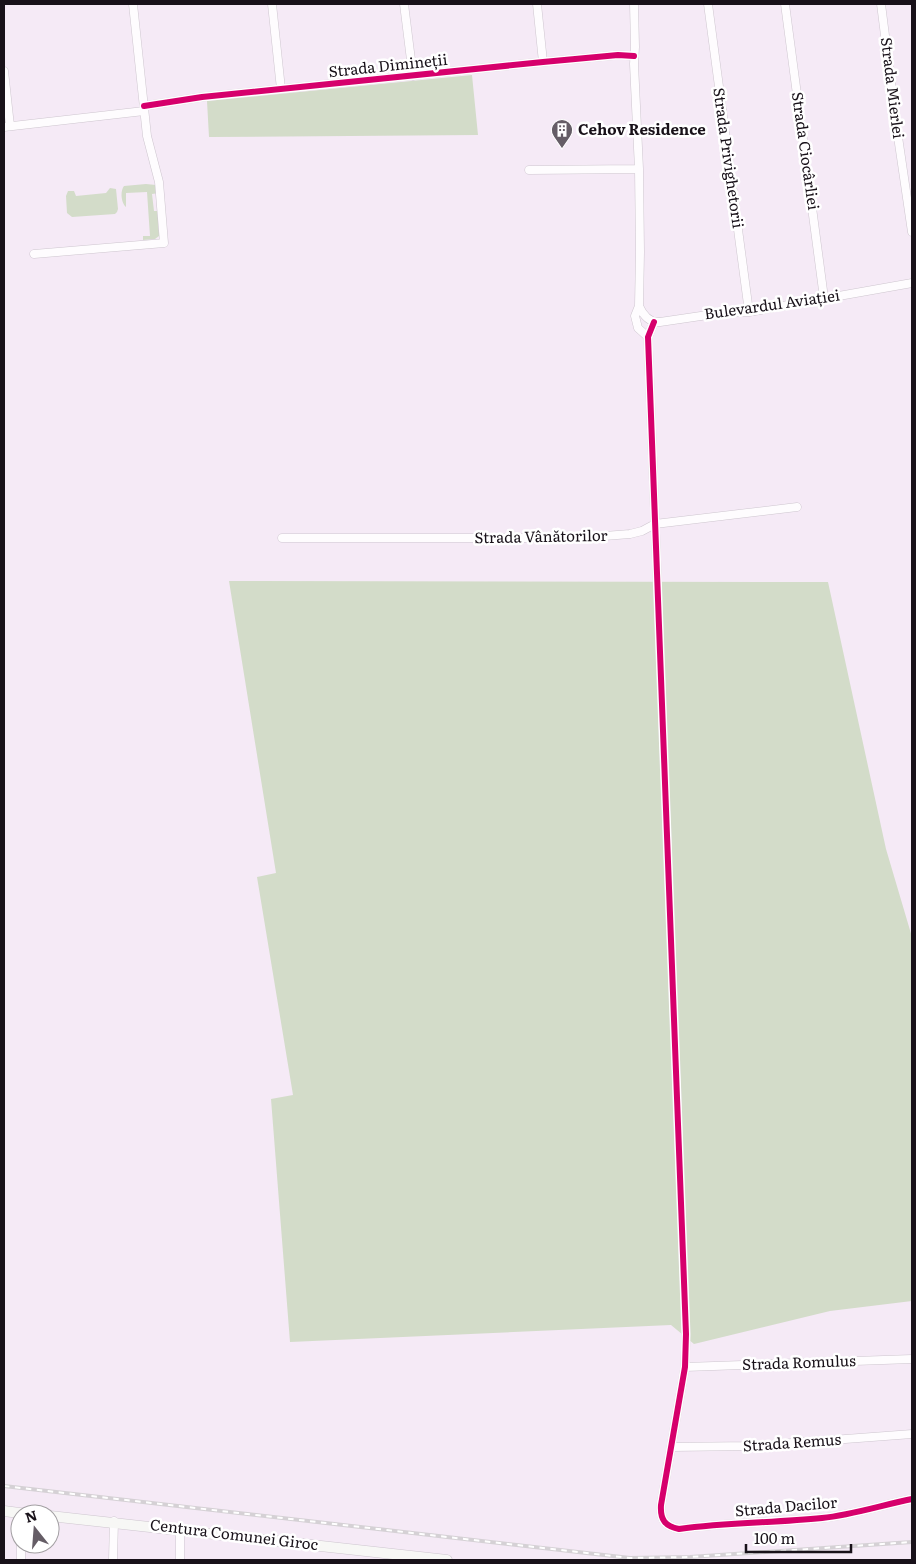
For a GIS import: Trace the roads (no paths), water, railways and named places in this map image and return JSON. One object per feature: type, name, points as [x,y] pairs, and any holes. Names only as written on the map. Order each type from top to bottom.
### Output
[{"type":"main road","name":"Centura Comunei Giroc","points":[[60,1517],[447,1560]]},
{"type":"street","points":[[34,254],[164,244],[160,182],[147,136],[133,4]]},
{"type":"street","points":[[272,4],[281,89]]},
{"type":"street","points":[[404,4],[413,76]]},
{"type":"street","points":[[537,4],[543,62]]},
{"type":"street","points":[[634,4],[634,56],[639,170],[639,306],[635,316],[641,332],[648,337]]},
{"type":"street","name":"Strada Privighetorii","points":[[708,4],[749,312]]},
{"type":"street","name":"Strada Ciocârliei","points":[[785,4],[824,298]]},
{"type":"street","name":"Strada Mierlei","points":[[881,4],[912,232]]},
{"type":"street","name":"Strada Dimineții","points":[[7,127],[144,109],[202,97],[543,62],[618,55],[634,56]]},
{"type":"street","points":[[4,71],[7,127]]},
{"type":"street","points":[[529,170],[639,170]]},
{"type":"street","name":"Bulevardul Aviației","points":[[654,322],[728,312],[749,312],[912,283]]},
{"type":"street","points":[[639,306],[646,317],[654,322],[648,337],[685,1314],[685,1367],[671,1447]]},
{"type":"street","name":"Strada Vânătorilor","points":[[282,538],[579,538],[630,534],[642,531],[655,524],[797,507]]},
{"type":"street","name":"Strada Romulus","points":[[685,1367],[912,1359]]},
{"type":"street","name":"Strada Remus","points":[[671,1447],[751,1446],[912,1434]]},
{"type":"street","name":"Strada Dacilor","points":[[671,1447],[660,1514],[663,1522],[670,1527],[680,1529],[822,1518],[859,1512],[912,1499]]},
{"type":"street","points":[[113,1560],[114,1522]]},
{"type":"street","points":[[180,1529],[180,1560]]},
{"type":"railway","points":[[4,1486],[630,1558],[690,1557],[912,1542]]},
{"type":"place","name":"Cehov Residence","points":[[562,149]]}]
